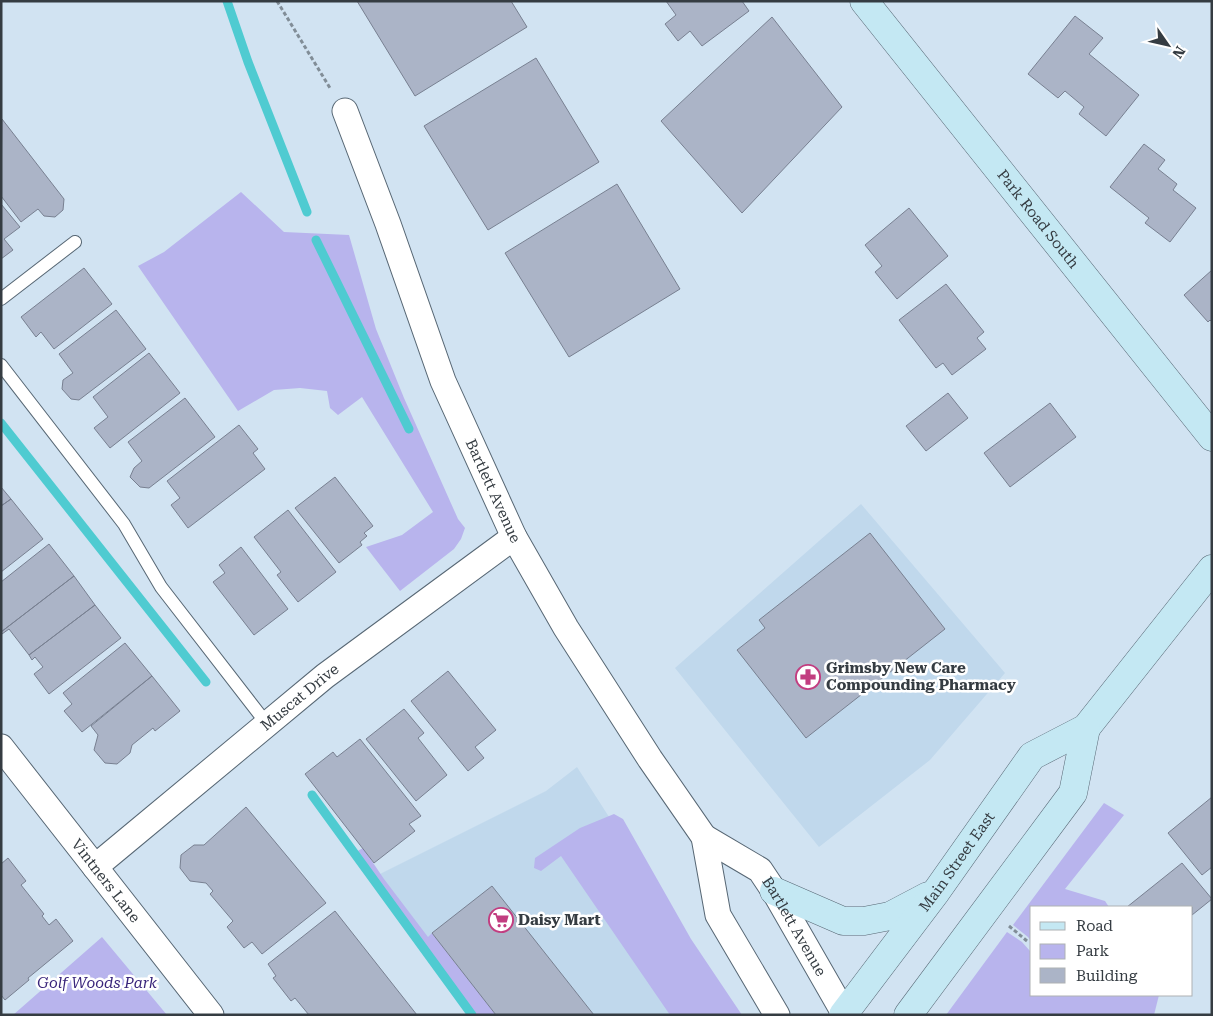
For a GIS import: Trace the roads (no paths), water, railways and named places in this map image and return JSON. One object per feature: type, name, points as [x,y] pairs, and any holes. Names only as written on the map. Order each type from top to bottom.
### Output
[{"type":"main road","name":"Park Road South","points":[[864,1],[1212,437]]},
{"type":"main road","name":"Main Street East","points":[[844,1014],[936,892],[1032,756],[1086,728],[1212,570]]},
{"type":"main road","name":"Main Street East","points":[[908,1015],[1073,793],[1086,728]]},
{"type":"main road","points":[[774,891],[843,921],[890,916],[936,892]]},
{"type":"street","name":"Bartlett Avenue","points":[[345,112],[388,224],[443,381],[514,537],[566,628],[650,759],[704,837],[718,915],[777,1015]]},
{"type":"street","name":"Muscat Drive","points":[[95,867],[326,676],[514,537]]},
{"type":"street","name":"Vintners Lane","points":[[1,747],[211,1015]]},
{"type":"street","name":"Bartlett Avenue","points":[[704,837],[760,870],[774,891],[844,1014]]},
{"type":"lane","points":[[1,300],[75,242]]},
{"type":"lane","points":[[1,365],[124,524],[160,587],[267,724]]},
{"type":"waterway","points":[[227,1],[248,62],[307,212]]},
{"type":"waterway","points":[[316,240],[409,429]]},
{"type":"waterway","points":[[1,423],[206,682]]},
{"type":"waterway","points":[[312,795],[472,1015]]},
{"type":"place","name":"Grimsby New Care Compounding Pharmacy","points":[[808,677]]},
{"type":"place","name":"Daisy Mart","points":[[501,920]]},
{"type":"park label","name":"Golf Woods Park","points":[[97,983]]}]
